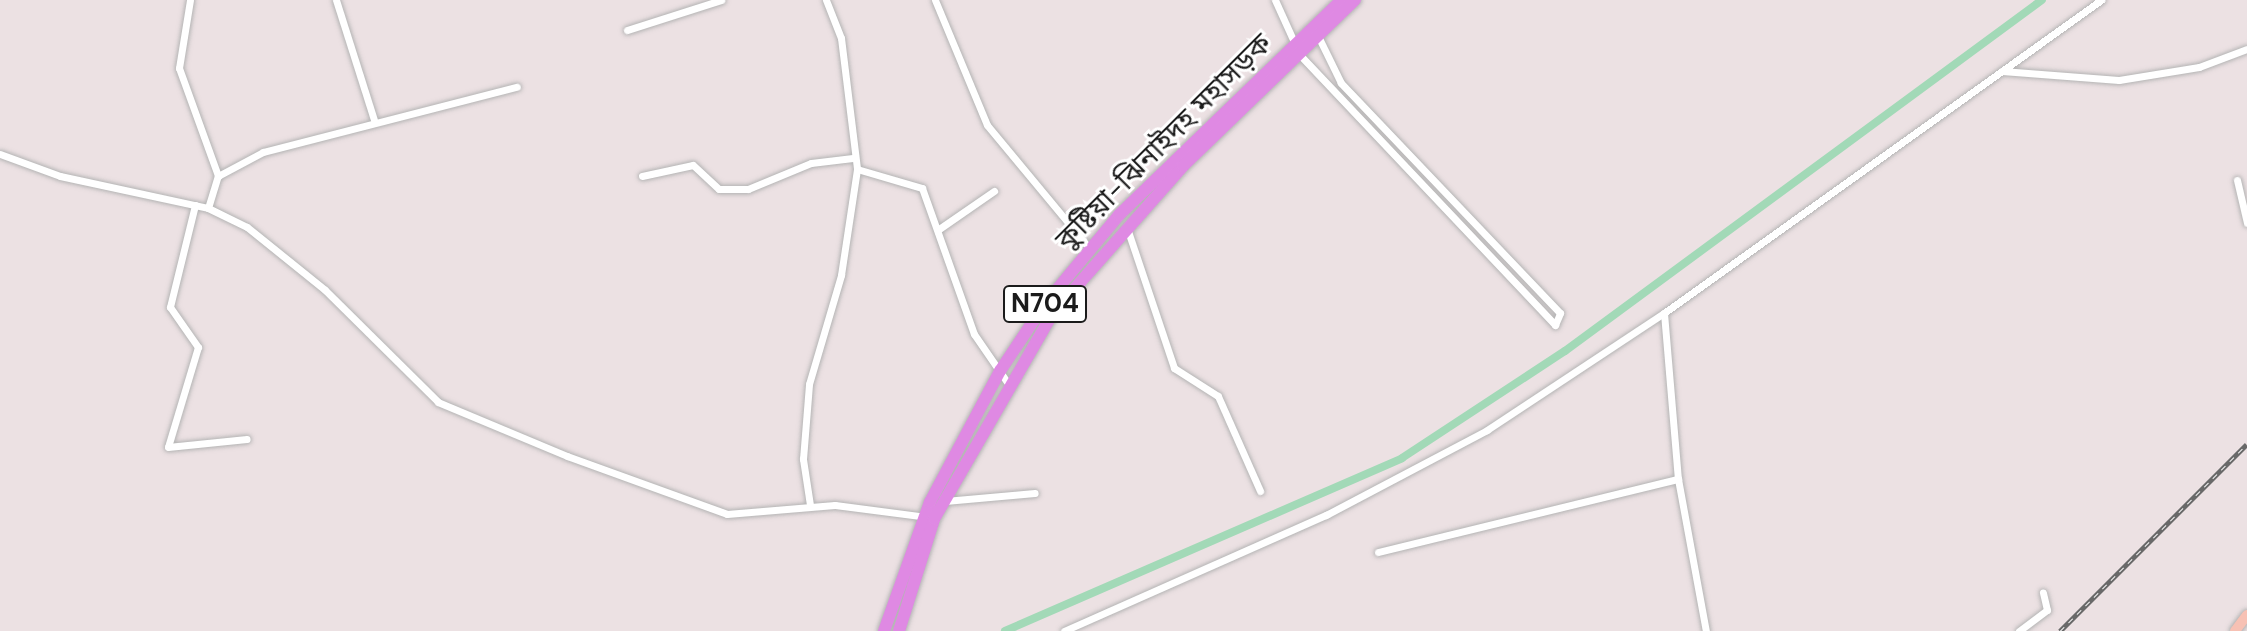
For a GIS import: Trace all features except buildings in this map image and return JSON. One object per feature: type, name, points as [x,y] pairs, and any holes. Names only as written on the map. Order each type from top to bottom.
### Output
[{"type":"highway","name":"N704","points":[[1314,35],[1342,0]]},
{"type":"highway","name":"N704","points":[[1314,35],[1355,0]]},
{"type":"highway","name":"কুষ্টিয়া-ঝিনাইদহ মহাসড়ক","points":[[884,631],[929,518],[1004,376],[1060,295],[1093,252],[1314,35]]},
{"type":"highway","name":"কুষ্টিয়া-ঝিনাইদহ মহাসড়ক","points":[[1093,252],[1126,226],[1299,47]]},
{"type":"highway","name":"কুষ্টিয়া-ঝিনাইদহ মহাসড়ক","points":[[899,631],[929,518],[945,501],[1004,376]]},
{"type":"main road","points":[[2235,631],[2247,615]]},
{"type":"street","points":[[190,0],[179,68],[218,176],[208,208]]},
{"type":"street","points":[[336,0],[374,120]]},
{"type":"street","points":[[627,30],[721,0]]},
{"type":"street","points":[[810,505],[803,459],[809,384],[841,275],[857,169],[853,158],[843,51],[826,0]]},
{"type":"street","points":[[935,0],[987,125],[1093,252]]},
{"type":"street","points":[[1275,0],[1299,47],[1555,325],[1560,313],[1341,83],[1314,35]]},
{"type":"street","points":[[1064,631],[1422,469],[1664,313],[2101,0]]},
{"type":"street","points":[[2002,71],[2119,80],[2199,67],[2247,49]]},
{"type":"street","points":[[218,176],[263,152],[374,120],[517,87]]},
{"type":"street","points":[[0,154],[60,176],[208,208],[247,227],[325,290],[441,403],[727,514],[810,505],[929,518]]},
{"type":"street","points":[[642,176],[693,165],[719,189],[748,189],[811,163],[853,158]]},
{"type":"street","points":[[857,169],[922,188],[974,334],[1004,376]]},
{"type":"street","points":[[2237,180],[2247,223]]},
{"type":"street","points":[[939,229],[994,191]]},
{"type":"street","points":[[195,205],[170,307],[198,347],[168,447],[247,439]]},
{"type":"street","points":[[1126,226],[1174,368],[1218,396],[1260,491]]},
{"type":"street","points":[[1664,313],[1678,479],[1706,631]]},
{"type":"street","points":[[1378,552],[1678,479]]},
{"type":"street","points":[[945,501],[1035,493]]},
{"type":"street","points":[[2019,631],[2047,610],[2043,592]]},
{"type":"waterway","points":[[1005,631],[1402,458],[1565,351],[2042,0]]},
{"type":"railway","points":[[2060,631],[2247,444]]}]
